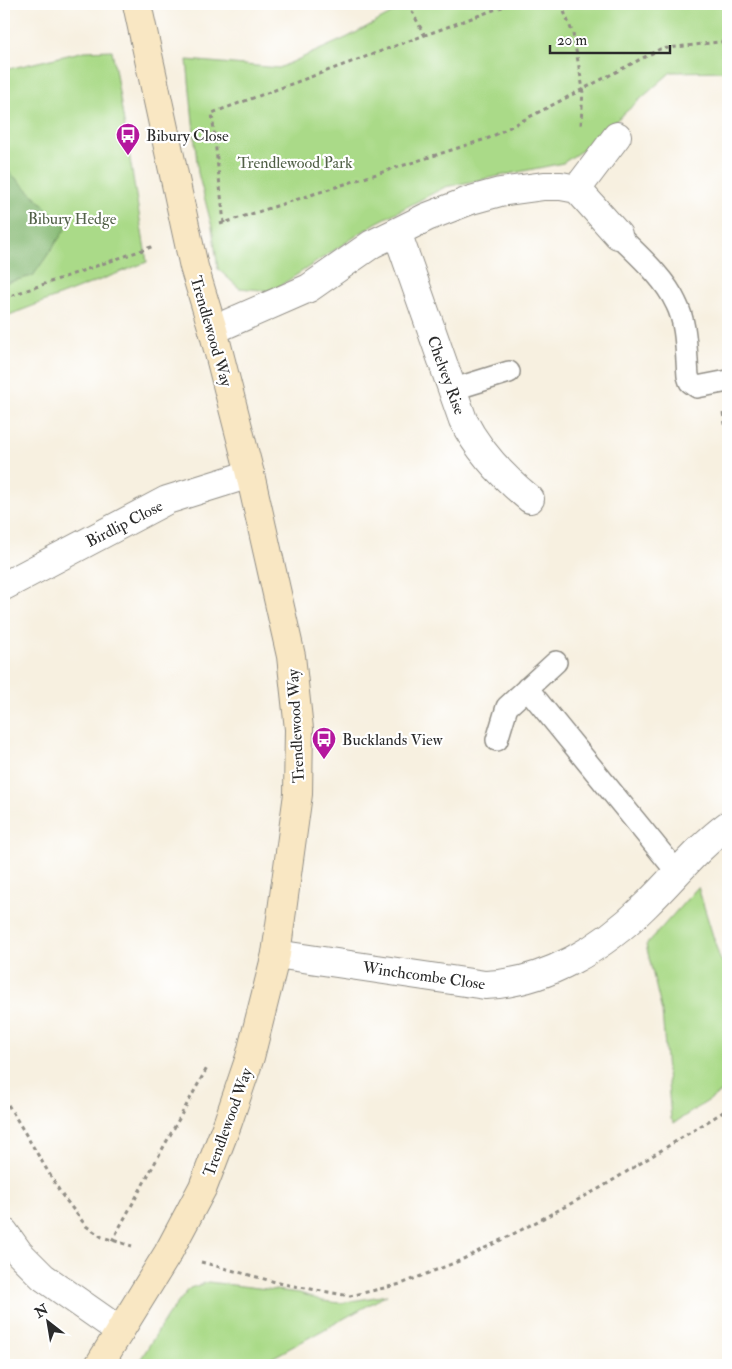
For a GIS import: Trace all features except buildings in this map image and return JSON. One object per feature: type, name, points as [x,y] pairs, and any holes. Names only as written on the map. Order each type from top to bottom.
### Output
[{"type":"street","name":"Trendlewood Way","points":[[99,1365],[168,1253],[203,1187],[228,1122],[250,1057],[276,954],[298,794],[298,729],[291,656],[250,474],[213,330],[194,267],[137,4]]},
{"type":"street","points":[[577,189],[617,136]]},
{"type":"street","points":[[213,330],[309,288],[372,244],[450,208],[500,192],[544,186],[561,186],[577,189],[618,235]]},
{"type":"street","name":"Chelvey Rise","points":[[397,232],[463,420],[474,439],[508,481],[530,499]]},
{"type":"street","name":"Birdlip Close","points":[[4,586],[168,500],[250,474]]},
{"type":"street","name":"Winchcombe Close","points":[[276,954],[485,985],[510,983],[530,978],[574,959],[610,937],[630,921],[701,847],[728,825]]},
{"type":"street","points":[[4,1232],[19,1253],[43,1277],[120,1331]]},
{"type":"lane","points":[[618,235],[662,281],[676,303],[683,324],[690,382],[698,387],[728,381]]},
{"type":"lane","points":[[451,390],[509,372]]},
{"type":"lane","points":[[497,740],[507,707],[556,662]]},
{"type":"lane","points":[[527,688],[677,872]]},
{"type":"path","points":[[408,4],[425,36]]},
{"type":"path","points":[[224,223],[212,113],[510,4]]},
{"type":"path","points":[[561,4],[573,34],[583,89],[581,129]]},
{"type":"path","points":[[4,298],[187,235],[488,138],[660,49],[728,41]]},
{"type":"path","points":[[112,1241],[212,1057]]},
{"type":"path","points":[[4,1098],[69,1205],[97,1235],[112,1241],[168,1253],[283,1284],[318,1292],[350,1296],[401,1284],[459,1261],[602,1187],[728,1109]]},
{"type":"green space","name":"Trendlewood Park","points":[[409,4],[728,4],[728,71],[671,72],[610,126],[602,137],[563,163],[445,187],[376,223],[272,291],[239,288],[218,269],[212,227],[198,173],[187,60],[279,68],[348,37]]},
{"type":"green space","name":"Bibury Hedge","points":[[112,50],[147,262],[4,317],[4,70],[85,51]]},
{"type":"green space","points":[[4,167],[67,227],[33,276],[4,283]]},
{"type":"green space","points":[[698,887],[720,959],[728,968],[728,1088],[674,1123],[671,1119],[662,1012],[646,945]]},
{"type":"green space","points":[[208,1282],[300,1293],[323,1301],[340,1303],[387,1295],[259,1365],[137,1365],[168,1315],[190,1288]]},
{"type":"place","name":"Bibury Close","points":[[128,156]]},
{"type":"place","name":"Bucklands View","points":[[324,760]]}]
